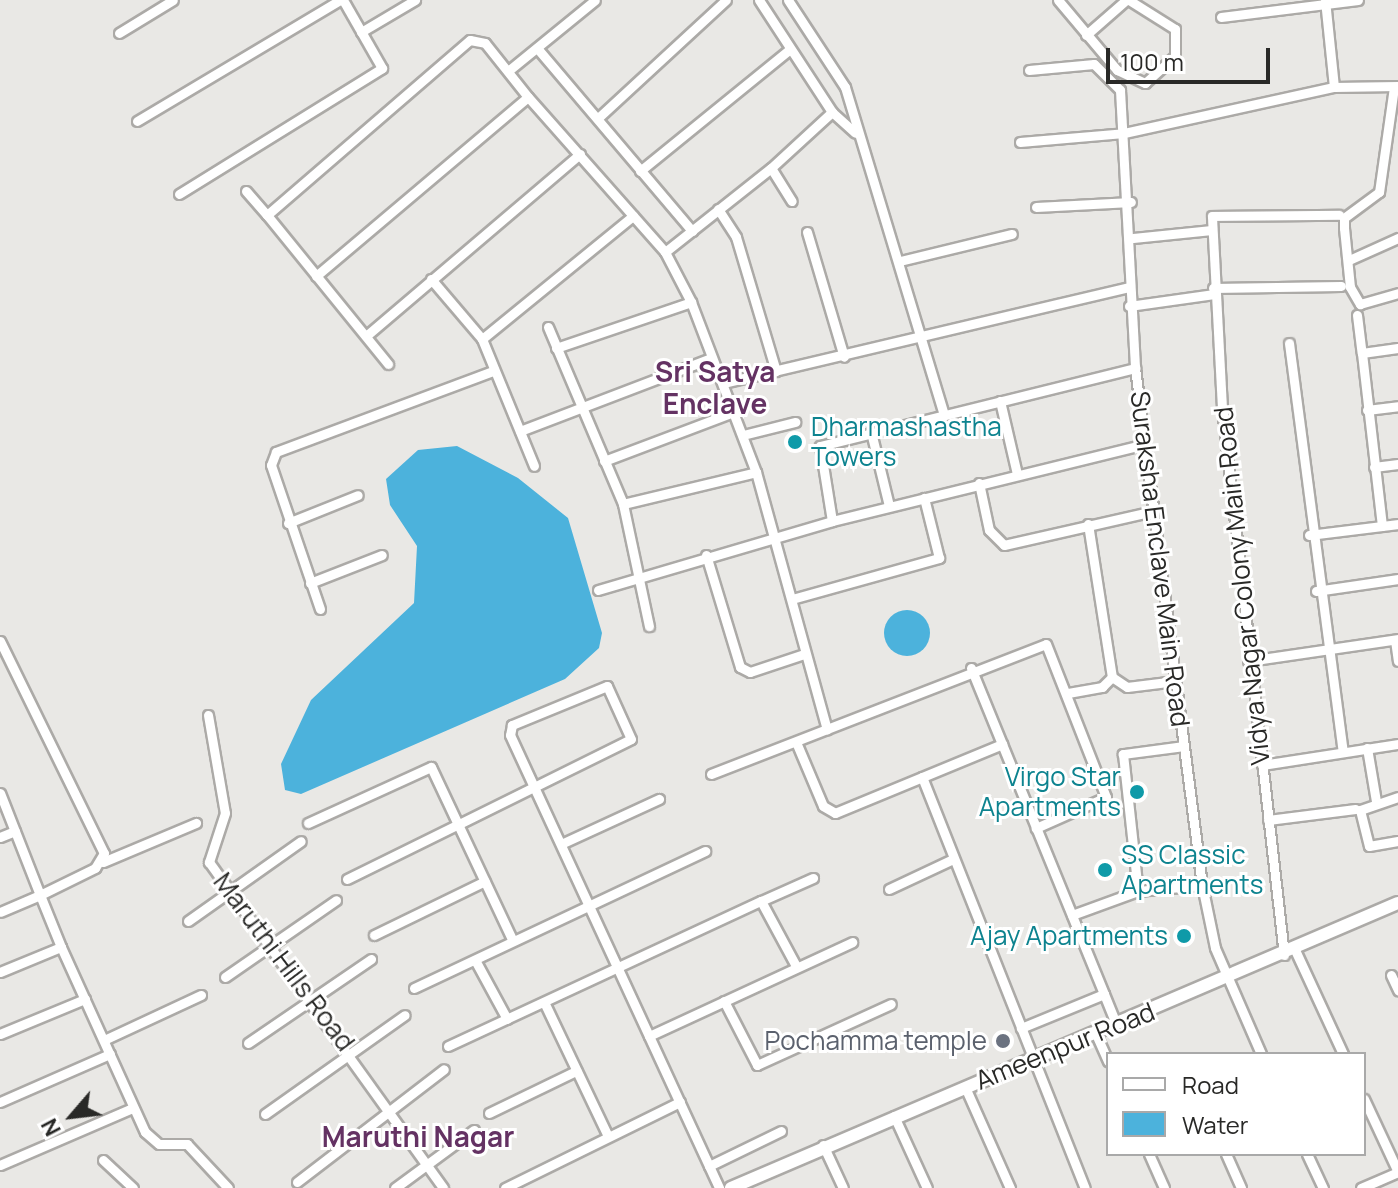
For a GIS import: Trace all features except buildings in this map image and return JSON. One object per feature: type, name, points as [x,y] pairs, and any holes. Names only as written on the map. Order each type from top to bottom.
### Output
[{"type":"street","points":[[119,33],[173,0]]},
{"type":"street","points":[[137,121],[342,0],[382,68],[179,194]]},
{"type":"street","points":[[361,32],[415,0]]},
{"type":"street","points":[[508,71],[595,0]]},
{"type":"street","points":[[598,118],[726,0]]},
{"type":"street","points":[[759,0],[832,112],[856,134]]},
{"type":"street","points":[[788,0],[845,87],[856,134],[900,261],[944,415]]},
{"type":"street","points":[[1058,0],[1086,35],[1103,56],[1141,83],[1175,56],[1169,20],[1127,0],[1086,35]]},
{"type":"street","points":[[1221,17],[1358,0]]},
{"type":"street","points":[[1326,2],[1334,87]]},
{"type":"street","points":[[267,215],[470,40],[485,43],[528,97],[665,252],[691,302],[756,472],[771,537],[792,599],[804,654],[827,729]]},
{"type":"street","points":[[537,48],[692,231]]},
{"type":"street","points":[[640,171],[790,49]]},
{"type":"street","points":[[1029,70],[1094,64],[1103,56]]},
{"type":"street","name":"Suraksha Enclave Main Road","points":[[1094,64],[1120,90],[1133,238],[1129,306],[1135,368],[1202,885],[1227,980],[1260,1052]]},
{"type":"street","points":[[1020,142],[1124,133],[1334,87],[1396,86],[1379,192],[1344,218],[1349,260],[1360,304],[1398,293]]},
{"type":"street","points":[[316,276],[528,97]]},
{"type":"street","points":[[665,252],[771,168],[832,112]]},
{"type":"street","points":[[366,336],[580,154]]},
{"type":"street","points":[[771,168],[792,201]]},
{"type":"street","points":[[246,191],[388,364]]},
{"type":"street","points":[[1036,207],[1131,202]]},
{"type":"street","points":[[718,209],[736,237],[776,371]]},
{"type":"street","name":"Vidya Nagar Colony Main Road","points":[[1339,215],[1212,216],[1212,230],[1214,291],[1248,661],[1268,820],[1290,953],[1342,1052]]},
{"type":"street","points":[[482,339],[633,216]]},
{"type":"street","points":[[1133,238],[1212,230]]},
{"type":"street","points":[[807,232],[844,357]]},
{"type":"street","points":[[900,261],[1012,234]]},
{"type":"street","points":[[1349,260],[1398,238]]},
{"type":"street","points":[[431,279],[482,339],[534,466]]},
{"type":"street","points":[[1129,306],[1214,291],[1341,286]]},
{"type":"street","points":[[723,383],[844,357],[1130,287]]},
{"type":"street","points":[[556,348],[691,302]]},
{"type":"street","points":[[1357,315],[1382,526]]},
{"type":"street","points":[[548,327],[623,504],[649,626]]},
{"type":"street","points":[[1289,343],[1316,591],[1343,751]]},
{"type":"street","points":[[1362,353],[1398,348]]},
{"type":"street","points":[[520,431],[711,358]]},
{"type":"street","points":[[832,521],[816,454],[829,442],[1135,368]]},
{"type":"street","points":[[320,609],[288,523],[271,465],[276,452],[493,371]]},
{"type":"street","points":[[1000,401],[1017,474]]},
{"type":"street","points":[[1367,410],[1398,406]]},
{"type":"street","points":[[604,461],[734,412]]},
{"type":"street","points":[[743,435],[795,422]]},
{"type":"street","points":[[871,432],[889,506]]},
{"type":"street","points":[[598,590],[771,537],[1145,444]]},
{"type":"street","points":[[1374,467],[1398,464]]},
{"type":"street","points":[[623,504],[756,472]]},
{"type":"street","points":[[979,483],[989,530],[1004,545],[1154,511]]},
{"type":"street","points":[[288,523],[358,495]]},
{"type":"street","points":[[792,599],[939,558],[924,498]]},
{"type":"street","points":[[1088,524],[1112,677],[1127,687],[1176,681]]},
{"type":"street","points":[[1309,535],[1398,524]]},
{"type":"street","points":[[310,583],[382,555]]},
{"type":"street","points":[[706,555],[740,667],[750,672],[804,654]]},
{"type":"street","points":[[1316,591],[1398,579]]},
{"type":"street","points":[[1248,661],[1396,639],[1398,661]]},
{"type":"street","points":[[0,641],[103,862]]},
{"type":"street","points":[[711,774],[796,742],[971,668],[1046,644],[1068,693],[1106,797],[1036,828]]},
{"type":"street","points":[[971,668],[1116,1023]]},
{"type":"street","points":[[1068,693],[1102,687],[1112,677]]},
{"type":"street","points":[[347,879],[459,824],[534,787],[631,739],[607,686],[512,725],[534,787],[719,1188]]},
{"type":"street","name":"Maruthi Hills Road","points":[[208,715],[225,813],[209,862],[352,1054],[443,1188]]},
{"type":"street","points":[[796,742],[823,806],[835,813],[1002,744]]},
{"type":"street","points":[[1262,765],[1398,744]]},
{"type":"street","points":[[1138,891],[1123,754],[1184,746]]},
{"type":"street","points":[[1367,748],[1376,801]]},
{"type":"street","points":[[308,823],[428,766],[459,824],[513,941]]},
{"type":"street","points":[[922,777],[1085,1188]]},
{"type":"street","points":[[0,793],[61,947],[110,1054],[130,1109],[159,1144],[187,1144],[228,1188]]},
{"type":"street","points":[[1398,797],[1361,806],[1363,840],[1369,846],[1398,841]]},
{"type":"street","points":[[561,844],[659,799]]},
{"type":"street","points":[[1268,820],[1355,809]]},
{"type":"street","points":[[0,912],[103,862],[196,823]]},
{"type":"street","points":[[0,837],[15,831]]},
{"type":"street","points":[[188,921],[301,841]]},
{"type":"street","points":[[414,988],[705,851]]},
{"type":"street","points":[[889,889],[953,859]]},
{"type":"street","points":[[448,1046],[813,878]]},
{"type":"street","points":[[374,935],[485,881]]},
{"type":"street","points":[[1072,915],[1138,891],[1202,885]]},
{"type":"street","points":[[225,977],[336,900]]},
{"type":"street","points":[[761,901],[796,966]]},
{"type":"street","name":"Ameenpur Road","points":[[732,1188],[823,1145],[1227,980],[1398,903]]},
{"type":"street","points":[[649,1036],[852,942]]},
{"type":"street","points":[[0,972],[61,947]]},
{"type":"street","points":[[248,1043],[371,959]]},
{"type":"street","points":[[475,960],[507,1019]]},
{"type":"street","points":[[1391,975],[1398,990]]},
{"type":"street","points":[[1021,1028],[1104,994]]},
{"type":"street","points":[[104,1040],[201,995]]},
{"type":"street","points":[[0,1034],[85,999]]},
{"type":"street","points":[[724,1001],[757,1065],[891,1004]]},
{"type":"street","points":[[544,1002],[608,1136]]},
{"type":"street","points":[[265,1114],[405,1015]]},
{"type":"street","points":[[1095,1032],[1106,1057]]},
{"type":"street","points":[[0,1102],[110,1054]]},
{"type":"street","points":[[297,1182],[444,1069]]},
{"type":"street","points":[[489,1113],[576,1071]]},
{"type":"street","points":[[965,1087],[1010,1188]]},
{"type":"street","points":[[505,1188],[680,1102]]},
{"type":"street","points":[[1361,1188],[1398,1172],[1366,1103]]},
{"type":"street","points":[[0,1165],[130,1109]]},
{"type":"street","points":[[894,1116],[927,1188]]},
{"type":"street","points":[[395,1188],[474,1130]]},
{"type":"street","points":[[709,1166],[781,1131]]},
{"type":"street","points":[[823,1145],[843,1188]]},
{"type":"street","points":[[1150,1156],[1164,1188]]},
{"type":"street","points":[[1227,1156],[1241,1188]]},
{"type":"street","points":[[1308,1156],[1323,1188]]},
{"type":"street","points":[[103,1160],[133,1188]]},
{"type":"water","points":[[457,446],[518,478],[568,518],[602,633],[599,648],[565,679],[301,794],[285,790],[281,764],[311,700],[414,603],[417,546],[390,505],[386,479],[418,450]]},
{"type":"water","points":[[907,610],[923,617],[930,633],[923,649],[907,656],[891,649],[884,633],[891,617]]},
{"type":"place","name":"Dharmashastha Towers","points":[[795,442]]},
{"type":"place","name":"Virgo Star Apartments","points":[[1137,792]]},
{"type":"place","name":"SS Classic Apartments","points":[[1105,870]]},
{"type":"place","name":"Ajay Apartments","points":[[1184,936]]},
{"type":"place","name":"Pochamma temple","points":[[1003,1041]]},
{"type":"district","name":"Sri Satya Enclave","points":[[715,387]]},
{"type":"district","name":"Maruthi Nagar","points":[[418,1136]]}]
